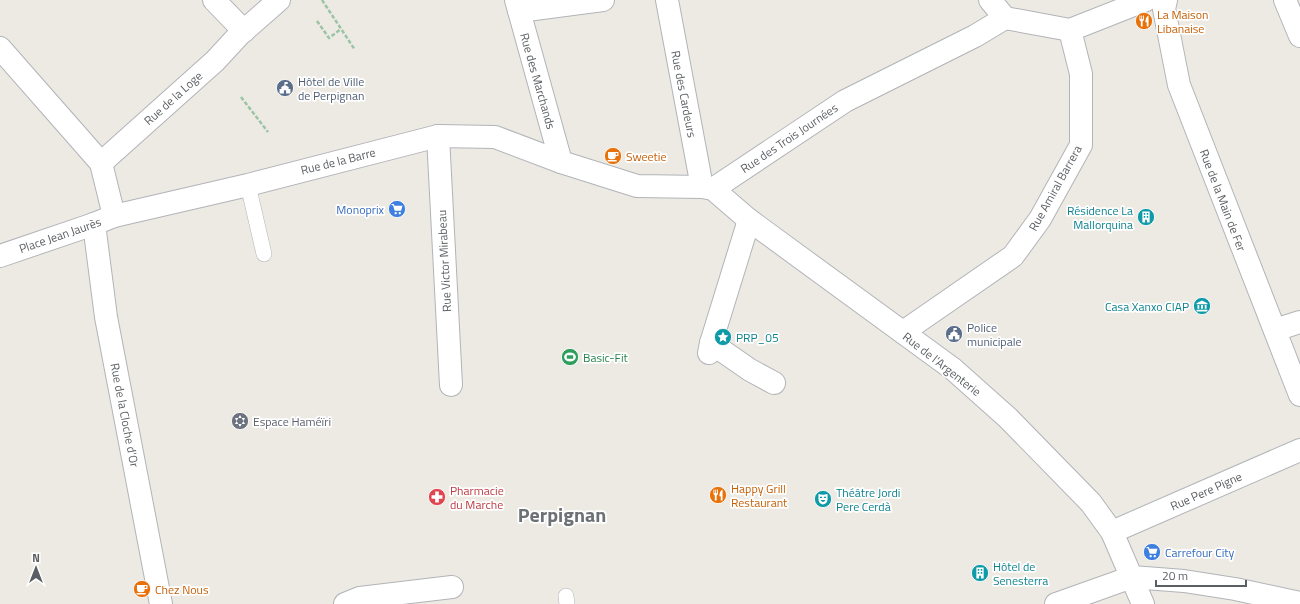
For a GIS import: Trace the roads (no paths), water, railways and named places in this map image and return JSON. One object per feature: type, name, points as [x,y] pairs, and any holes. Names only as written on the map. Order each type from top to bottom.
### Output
[{"type":"street","points":[[214,0],[244,31]]},
{"type":"street","name":"Rue de la Loge","points":[[101,163],[279,0]]},
{"type":"street","points":[[517,6],[603,0]]},
{"type":"street","name":"Rue des Cardeurs","points":[[667,0],[707,188]]},
{"type":"street","points":[[990,0],[1005,18],[1070,30],[1146,0]]},
{"type":"street","name":"Rue de la Main de Fer","points":[[1166,0],[1164,9],[1179,85],[1300,395]]},
{"type":"street","points":[[1285,0],[1300,36]]},
{"type":"street","name":"Rue des Marchands","points":[[517,6],[561,162]]},
{"type":"street","name":"Rue des Trois Journées","points":[[707,188],[845,101],[976,36],[1005,18]]},
{"type":"street","name":"Rue Amiral Barrera","points":[[903,332],[1013,256],[1040,219],[1081,146],[1082,74],[1070,30]]},
{"type":"street","points":[[0,48],[101,163]]},
{"type":"street","name":"Rue de la Barre","points":[[114,216],[248,185],[438,136],[496,137],[561,162]]},
{"type":"street","name":"Rue Victor Mirabeau","points":[[438,136],[451,385]]},
{"type":"street","points":[[561,162],[637,186],[707,188]]},
{"type":"street","name":"Place Jean Jaurès","points":[[0,256],[114,216],[101,163]]},
{"type":"street","name":"Rue de l'Argenterie","points":[[707,188],[953,369],[1008,418],[1092,503],[1112,532],[1142,604]]},
{"type":"street","points":[[749,220],[710,348],[774,383]]},
{"type":"street","name":"Rue de la Cloche d'Or","points":[[94,224],[106,317],[161,604]]},
{"type":"street","points":[[1275,330],[1300,322]]},
{"type":"street","name":"Rue Pere Pigne","points":[[1112,532],[1300,450]]},
{"type":"street","points":[[1056,604],[1132,577],[1184,581],[1235,589],[1300,604]]},
{"type":"street","points":[[344,604],[360,598],[389,599],[452,587]]},
{"type":"lane","points":[[248,185],[264,254]]},
{"type":"place","name":"La Maison Libanaise","points":[[1144,21]]},
{"type":"place","name":"Hôtel de Ville de Perpignan","points":[[285,88]]},
{"type":"place","name":"Sweetie","points":[[613,156]]},
{"type":"place","name":"Monoprix","points":[[397,209]]},
{"type":"place","name":"Résidence La Mallorquina","points":[[1146,217]]},
{"type":"place","name":"Casa Xanxo CIAP","points":[[1202,306]]},
{"type":"place","name":"Police municipale","points":[[954,334]]},
{"type":"place","name":"PRP_05","points":[[723,337]]},
{"type":"place","name":"Basic-Fit","points":[[570,357]]},
{"type":"place","name":"Espace Haméïri","points":[[240,421]]},
{"type":"place","name":"Happy Grill Restaurant","points":[[718,495]]},
{"type":"place","name":"Pharmacie du Marche","points":[[437,497]]},
{"type":"place","name":"Théâtre Jordi Pere Cerdà","points":[[823,499]]},
{"type":"place","name":"Carrefour City","points":[[1152,552]]},
{"type":"place","name":"Hôtel de Senesterra","points":[[980,573]]},
{"type":"place","name":"Chez Nous","points":[[142,589]]},
{"type":"district","name":"Perpignan","points":[[562,514]]}]
